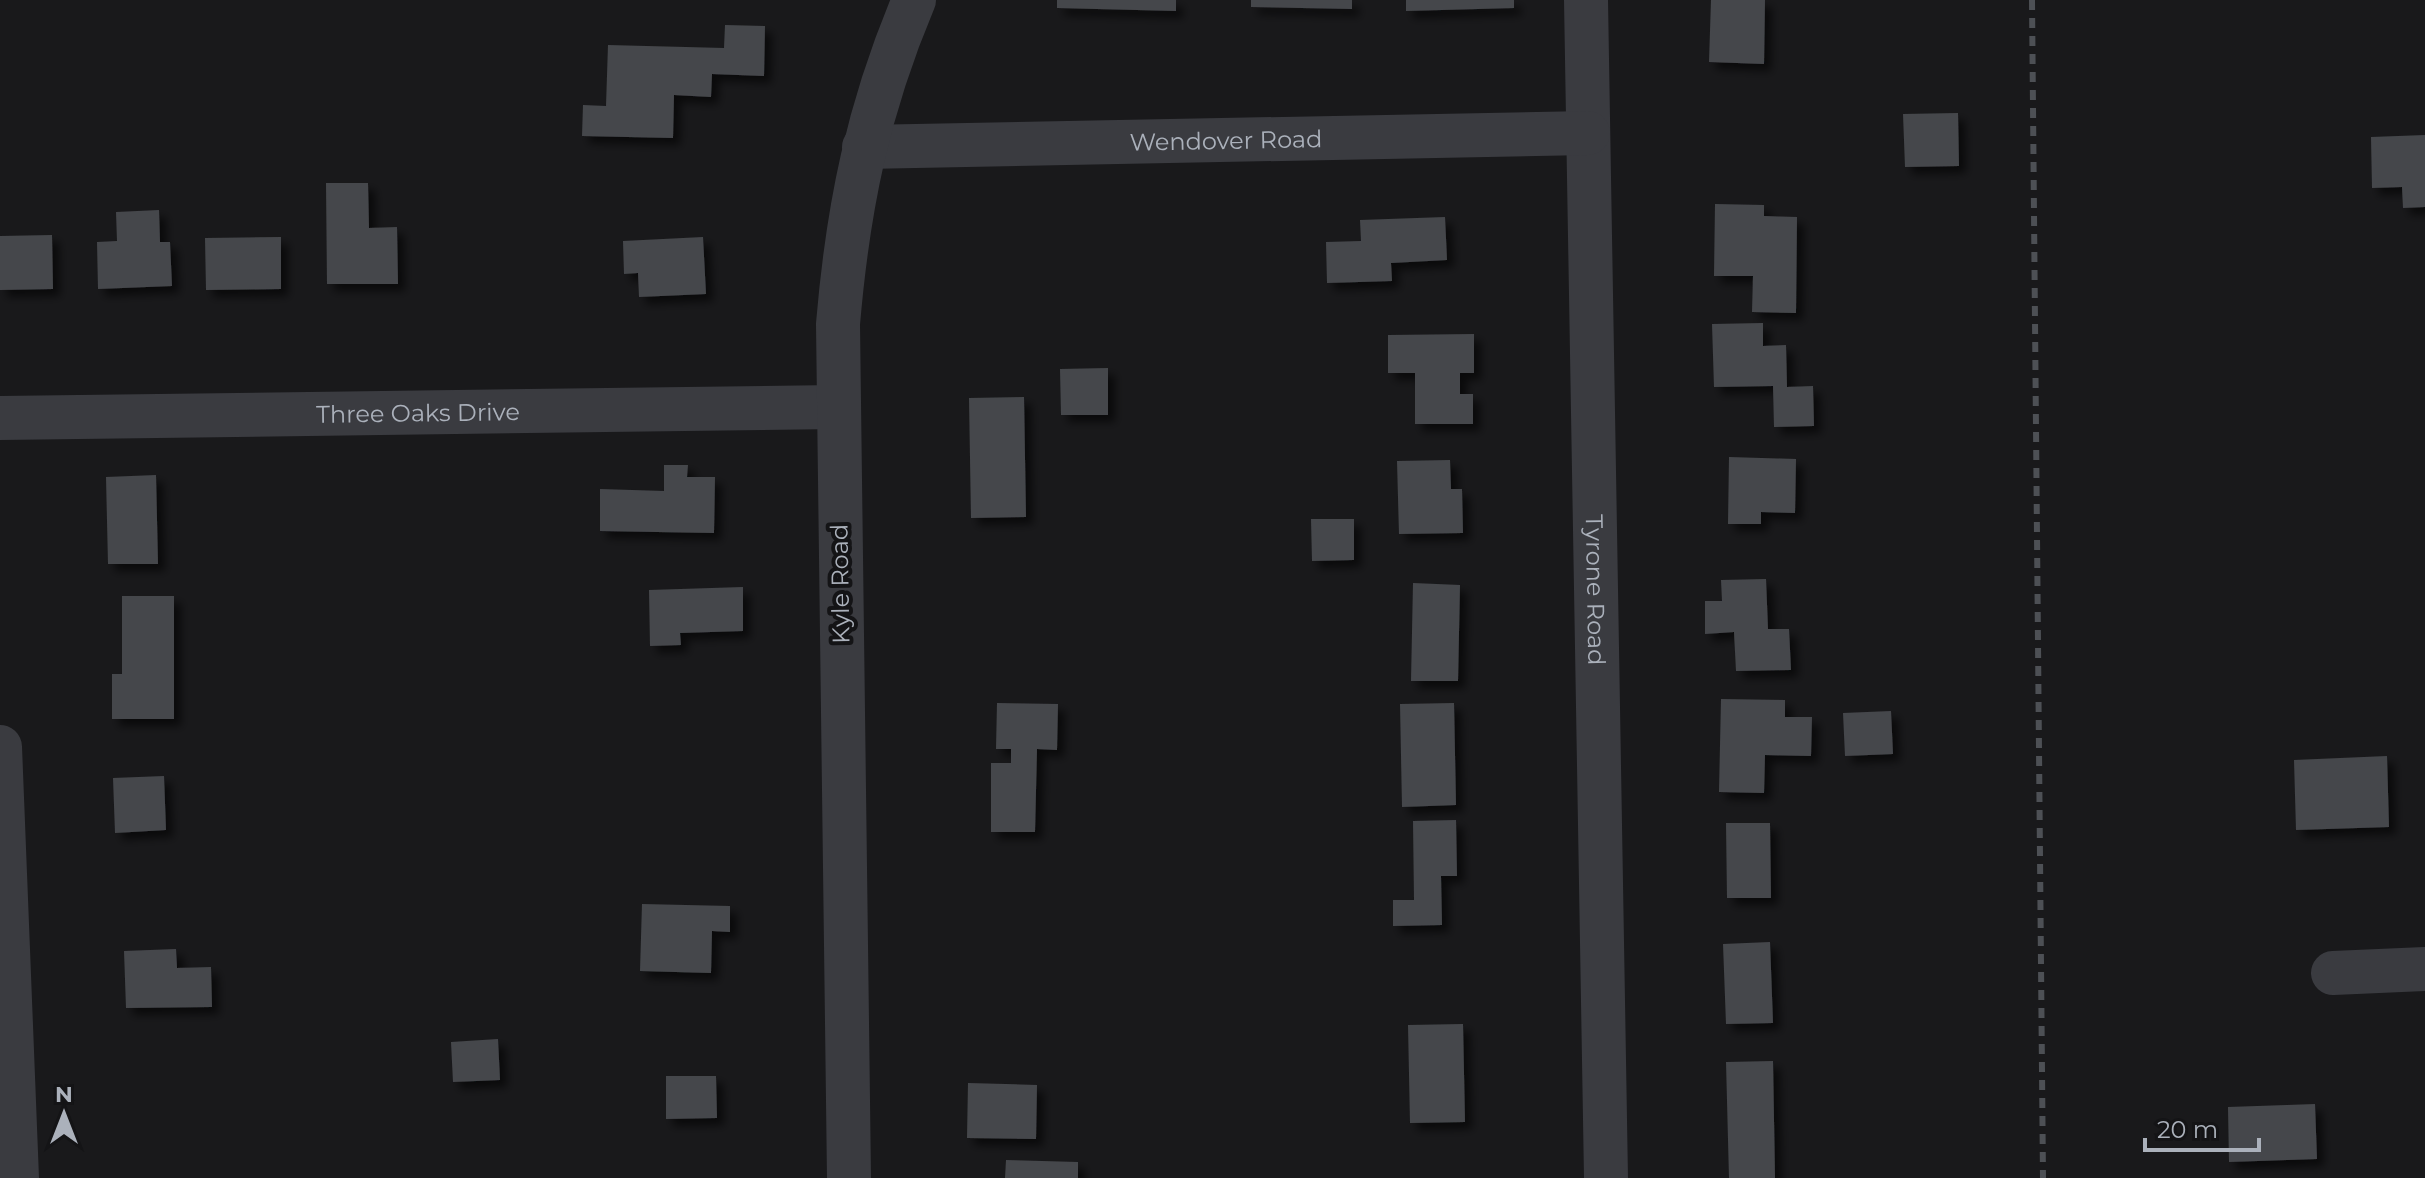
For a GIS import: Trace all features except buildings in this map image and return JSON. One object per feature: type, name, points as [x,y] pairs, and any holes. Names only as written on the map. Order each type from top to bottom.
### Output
[{"type":"street","name":"Kyle Road","points":[[849,1178],[838,324],[845,235],[864,147],[884,72],[914,0]]},
{"type":"street","name":"Tyrone Road","points":[[1586,0],[1606,1178]]},
{"type":"street","name":"Wendover Road","points":[[864,147],[1588,133]]},
{"type":"street","name":"Three Oaks Drive","points":[[0,418],[837,407]]},
{"type":"street","points":[[0,747],[17,1178]]},
{"type":"street","points":[[2333,973],[2425,969]]},
{"type":"railway","points":[[2032,0],[2043,1178]]}]
